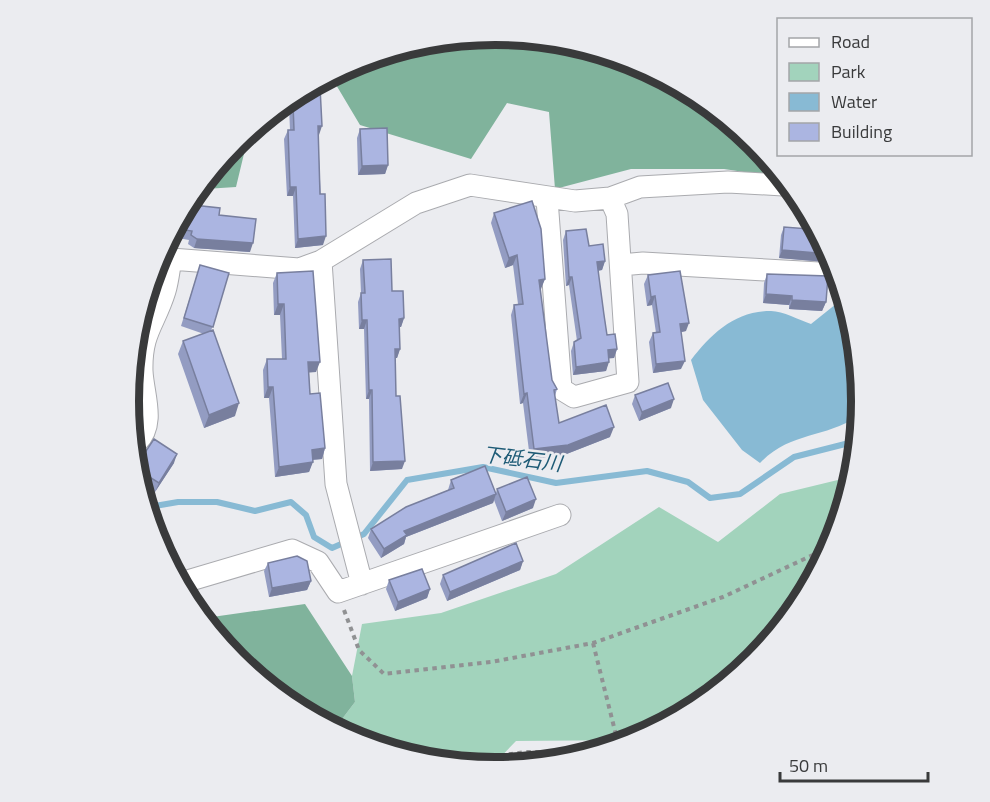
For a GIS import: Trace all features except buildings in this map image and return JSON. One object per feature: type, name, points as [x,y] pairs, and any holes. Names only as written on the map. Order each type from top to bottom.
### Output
[{"type":"street","points":[[170,257],[300,269],[321,261],[342,246],[416,203],[470,185],[547,199],[575,201],[610,198],[640,187],[728,182],[778,185]]},
{"type":"street","points":[[547,199],[561,389],[574,397],[628,382],[617,214],[610,198]]},
{"type":"street","points":[[321,261],[336,484],[362,584]]},
{"type":"street","points":[[621,265],[643,263],[819,273]]},
{"type":"street","points":[[146,334],[165,292],[165,268]]},
{"type":"street","points":[[141,438],[148,418],[142,372],[143,351]]},
{"type":"street","points":[[188,581],[292,550],[318,562],[338,592],[560,515]]},
{"type":"path","points":[[338,592],[359,650],[384,674],[491,662],[593,643],[723,597],[816,553]]},
{"type":"path","points":[[593,643],[616,735]]},
{"type":"path","points":[[492,757],[525,752],[552,752]]},
{"type":"green space","points":[[495,45],[541,48],[609,64],[673,93],[730,133],[771,176],[724,169],[631,169],[555,189],[549,112],[507,103],[471,159],[360,125],[335,83],[359,72],[403,57],[449,48]]},
{"type":"green space","points":[[246,146],[236,187],[210,189]]},
{"type":"green space","points":[[842,479],[832,515],[814,558],[791,599],[763,636],[730,669],[712,683],[693,697],[652,720],[602,740],[516,741],[501,757],[495,757],[449,754],[403,745],[340,721],[355,702],[352,676],[362,624],[441,613],[556,574],[659,507],[718,542],[780,494]]},
{"type":"green space","points":[[305,604],[352,676],[355,702],[340,721],[317,709],[260,669],[227,636],[212,617]]},
{"type":"water","points":[[837,303],[848,355],[850,420],[833,429],[784,445],[760,463],[742,450],[703,400],[691,360],[725,325],[746,315],[776,311],[811,324]]},
{"type":"waterway","name":"下砥石川","points":[[155,506],[178,502],[217,502],[255,511],[291,502],[306,515],[314,537],[332,548],[364,534],[407,480],[483,467],[556,483],[647,471],[688,482],[710,498],[740,494],[794,457],[848,443]]}]
